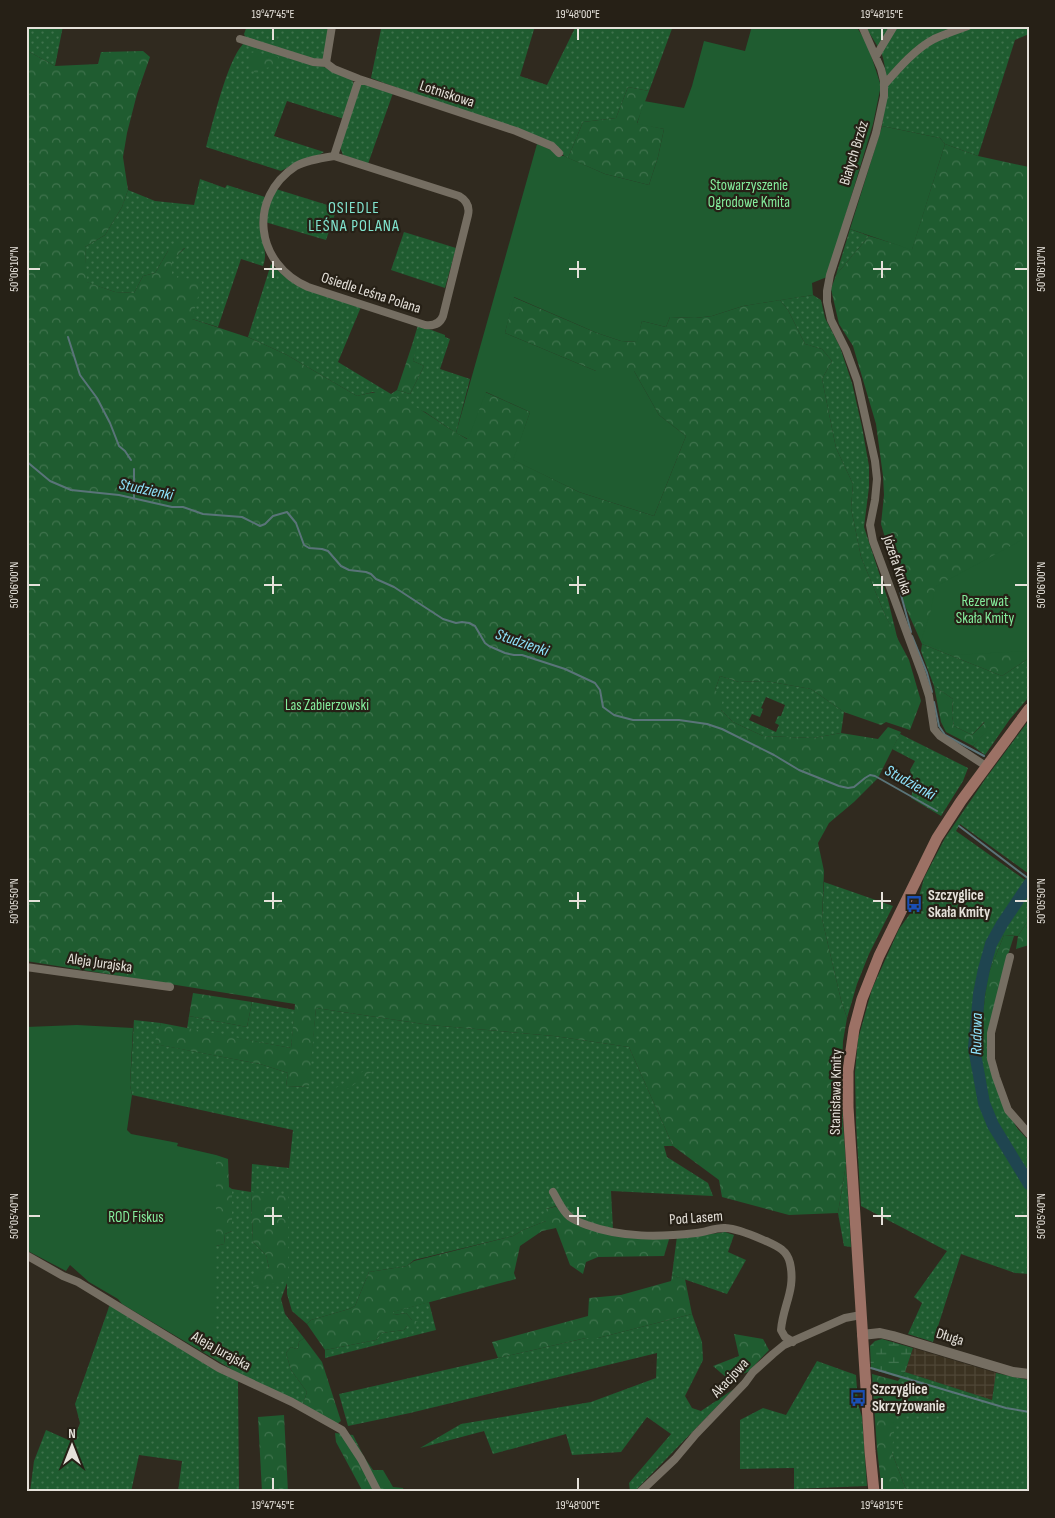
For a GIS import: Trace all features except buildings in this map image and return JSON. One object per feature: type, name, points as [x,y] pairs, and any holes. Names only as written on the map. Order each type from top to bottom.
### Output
[{"type":"main road","name":"Stanisława Kmity","points":[[874,1492],[862,1335],[848,1093],[849,1063],[854,1028],[869,980],[945,824],[1029,709]]},
{"type":"street","points":[[326,63],[332,26]]},
{"type":"street","name":"Białych Brzóz","points":[[827,288],[876,133],[884,96],[884,81],[876,56],[862,26]]},
{"type":"street","points":[[876,56],[894,26]]},
{"type":"street","points":[[884,86],[897,70],[923,46],[934,39],[968,26]]},
{"type":"street","name":"Lotniskowa","points":[[240,39],[313,62],[326,63],[334,69],[359,79],[516,131],[552,146],[559,153]]},
{"type":"street","points":[[334,156],[359,79]]},
{"type":"street","name":"Osiedle Leśna Polana","points":[[334,156],[459,196],[466,201],[468,215],[444,316],[439,323],[425,325],[300,284],[286,274],[274,260],[267,246],[263,224],[265,206],[274,187],[297,166],[334,156]]},
{"type":"street","name":"Józefa Kruka","points":[[827,288],[827,302],[831,320],[846,350],[857,380],[875,461],[877,479],[870,524],[873,541],[922,674],[934,729],[940,736],[986,766]]},
{"type":"street","points":[[1010,957],[991,1033],[991,1059],[1008,1110],[1029,1134]]},
{"type":"street","name":"Aleja Jurajska","points":[[26,967],[170,987]]},
{"type":"street","name":"Pod Lasem","points":[[553,1192],[563,1210],[570,1217],[597,1229],[630,1235],[651,1236],[697,1233],[727,1228],[783,1248],[790,1261],[792,1285],[781,1330],[785,1337],[793,1342]]},
{"type":"street","name":"Aleja Jurajska","points":[[26,1256],[78,1282],[219,1368],[292,1402],[342,1430],[361,1459],[378,1492]]},
{"type":"street","name":"Akacjowa","points":[[640,1492],[674,1459],[760,1366],[784,1346],[845,1318],[861,1315]]},
{"type":"street","name":"Długa","points":[[862,1335],[880,1334],[893,1336],[1013,1372],[1029,1374]]},
{"type":"shaded area","points":[[913,1348],[996,1373],[992,1400],[905,1372]]},
{"type":"green space","points":[[26,26],[63,26],[55,66],[26,50]]},
{"type":"green space","points":[[247,26],[330,26],[324,58],[320,61],[246,39],[244,34]]},
{"type":"green space","points":[[360,26],[535,26],[520,76],[547,85],[576,26],[673,26],[649,91],[628,87],[616,118],[583,122],[568,158],[559,149],[371,78],[381,29]]},
{"type":"green space","name":"Stowarzyszenie Ogrodowe Kmita","points":[[752,26],[856,26],[867,43],[880,83],[873,124],[827,277],[812,283],[813,295],[743,306],[712,316],[695,318],[670,317],[666,327],[642,321],[637,342],[621,341],[597,333],[514,297],[505,333],[596,371],[634,371],[659,415],[686,436],[654,516],[579,492],[513,460],[530,412],[486,392],[468,439],[456,433],[537,144],[552,150],[557,156],[564,156],[605,174],[649,185],[664,129],[637,124],[644,101],[684,108],[704,41],[745,51]]},
{"type":"green space","points":[[865,26],[891,26],[878,47]]},
{"type":"green space","points":[[896,26],[1029,26],[1029,34],[1015,40],[978,156],[945,144],[940,138],[882,126],[886,97],[886,71],[881,51]]},
{"type":"green space","points":[[243,44],[249,44],[324,67],[352,80],[354,84],[344,119],[287,101],[274,136],[324,152],[304,159],[281,171],[206,147],[226,77],[237,52]]},
{"type":"green space","name":"Las Zabierzowski","points":[[26,50],[55,66],[98,64],[101,52],[143,51],[150,57],[137,94],[123,157],[128,190],[122,207],[105,235],[85,247],[87,282],[115,292],[134,293],[143,276],[155,273],[168,251],[178,244],[185,247],[172,261],[172,275],[202,282],[192,319],[250,338],[287,355],[357,396],[372,393],[396,397],[421,410],[467,439],[485,392],[530,412],[514,460],[579,492],[654,516],[686,436],[659,415],[634,371],[596,371],[505,333],[513,297],[597,333],[621,341],[636,342],[642,321],[666,327],[670,317],[695,318],[712,316],[743,306],[780,300],[788,310],[805,344],[822,349],[832,361],[822,379],[836,448],[853,484],[851,508],[861,557],[885,615],[909,660],[921,701],[910,730],[886,722],[881,725],[844,712],[811,689],[766,681],[739,682],[720,676],[715,690],[723,697],[721,710],[733,722],[763,736],[813,738],[841,733],[878,739],[888,727],[901,732],[878,778],[829,823],[818,843],[824,871],[822,919],[847,1018],[843,1041],[841,1093],[846,1164],[838,1213],[789,1215],[722,1197],[719,1180],[673,1146],[629,1047],[554,1036],[430,1025],[316,1008],[309,1087],[286,1086],[288,1073],[260,1064],[154,1044],[161,1023],[291,1048],[295,1004],[26,961]]},
{"type":"green space","points":[[253,52],[278,57],[277,66],[259,69],[257,74],[250,69],[249,53]]},
{"type":"green space","points":[[363,83],[393,93],[368,164],[343,155],[340,147],[361,84]]},
{"type":"green space","points":[[628,87],[649,91],[637,123],[664,129],[649,185],[605,174],[568,158],[583,122],[616,118]]},
{"type":"green space","points":[[882,126],[940,138],[945,144],[912,250],[850,229]]},
{"type":"green space","points":[[945,144],[978,156],[1029,167],[1029,658],[1002,676],[922,644],[905,606],[881,524],[884,495],[876,424],[853,346],[839,324],[831,289],[836,275],[869,236],[912,249]]},
{"type":"green space","points":[[200,179],[225,188],[227,185],[265,197],[260,221],[260,231],[265,250],[263,266],[241,259],[218,327],[192,319],[172,275],[171,261],[185,248],[168,251],[155,273],[143,276],[134,293],[115,292],[86,282],[85,247],[105,235],[122,207],[128,190],[155,201],[194,205]]},
{"type":"green space","points":[[276,189],[337,208],[326,240],[265,222],[269,204]]},
{"type":"green space","points":[[850,229],[869,236],[836,275]]},
{"type":"green space","points":[[404,232],[456,248],[445,288],[391,270]]},
{"type":"green space","points":[[271,264],[300,287],[361,307],[338,362],[391,394],[397,390],[410,394],[424,366],[413,361],[416,347],[412,345],[418,325],[445,335],[445,337],[450,339],[440,369],[470,379],[456,433],[425,412],[373,392],[357,396],[287,355],[248,337]]},
{"type":"green space","points":[[813,295],[821,300],[825,318],[840,347],[852,383],[869,466],[869,487],[864,527],[888,600],[898,641],[861,557],[851,508],[853,484],[836,448],[822,379],[832,361],[822,349],[805,344],[788,310],[780,300]]},
{"type":"green space","points":[[412,345],[417,346],[413,361],[424,366],[410,394],[397,390]]},
{"type":"green space","name":"Rezerwat Skała Kmity","points":[[1029,536],[1029,651],[954,655],[921,641],[931,610],[935,587]]},
{"type":"green space","points":[[922,644],[1002,676],[1029,658],[1029,697],[1010,719],[985,755],[973,746],[989,728],[984,722],[972,735],[954,726],[952,716],[953,699],[934,686],[921,651]]},
{"type":"green space","points":[[720,676],[739,682],[766,681],[811,689],[844,712],[841,733],[813,738],[763,736],[733,722],[721,710],[715,690]],"holes":[[[766,697],[785,705],[781,716],[778,716],[775,723],[779,725],[776,732],[749,720],[752,714],[760,717],[763,709],[761,708]]]},
{"type":"green space","points":[[934,686],[953,699],[952,716],[954,726],[972,735],[985,722],[990,728],[973,746],[946,732],[941,722]]},
{"type":"green space","points":[[1029,720],[1029,874],[1029,919],[1018,936],[1004,935],[988,975],[981,1046],[988,1046],[1006,1109],[1017,1128],[1029,1141],[1029,1274],[1015,1273],[961,1254],[933,1342],[908,1334],[922,1303],[914,1297],[947,1251],[861,1206],[855,1073],[858,1039],[872,989],[899,929],[917,904],[924,878],[945,838]],"holes":[[[960,824],[1029,874],[1025,880],[956,831]]]},
{"type":"green space","points":[[900,734],[968,768],[963,781],[941,816],[911,798],[914,785],[910,770],[915,761],[892,749]]},
{"type":"green space","points":[[824,882],[893,906],[869,954],[857,984],[847,1018],[822,919]]},
{"type":"green space","points":[[1029,919],[1029,945],[1016,949],[1018,936]]},
{"type":"green space","points":[[1004,935],[1014,936],[1006,961],[988,1046],[981,1047],[982,1021],[988,975]]},
{"type":"green space","points":[[193,993],[252,1002],[247,1027],[189,1016]]},
{"type":"green space","points":[[252,1002],[295,1010],[291,1048],[187,1029],[189,1016],[247,1027]]},
{"type":"green space","points":[[316,1008],[430,1025],[554,1036],[629,1047],[673,1146],[664,1146],[667,1157],[708,1183],[713,1196],[611,1191],[613,1230],[579,1219],[563,1204],[546,1209],[546,1221],[513,1236],[414,1260],[407,1266],[369,1272],[355,1306],[311,1320],[307,1324],[292,1311],[287,1294],[287,1283],[281,1299],[285,1314],[304,1338],[299,1342],[298,1348],[291,1347],[286,1353],[291,1370],[307,1392],[303,1404],[246,1378],[216,1360],[216,1246],[224,1244],[225,1234],[232,1231],[232,1189],[251,1192],[252,1164],[289,1168],[293,1130],[132,1095],[130,1085],[134,1020],[161,1023],[155,1044],[260,1064],[288,1073],[286,1086],[308,1087]],"holes":[[[251,1192],[288,1280],[269,1268],[266,1255],[253,1242]]]},
{"type":"green space","name":"ROD Fiskus","points":[[77,1025],[133,1028],[130,1085],[132,1095],[127,1130],[131,1134],[178,1143],[177,1146],[216,1155],[216,1360],[122,1304],[118,1299],[89,1282],[70,1265],[66,1271],[26,1250],[26,1027]]},
{"type":"green space","points":[[375,1064],[377,1068],[349,1088],[334,1094],[334,1089]]},
{"type":"green space","points":[[216,1155],[228,1159],[229,1187],[232,1189],[232,1231],[225,1234],[224,1244],[216,1246]]},
{"type":"green space","points":[[846,1164],[851,1247],[844,1246],[838,1213]]},
{"type":"green space","points":[[251,1192],[288,1196],[288,1280],[253,1287],[254,1275],[269,1268],[266,1255],[253,1242]]},
{"type":"green space","points":[[558,1206],[596,1230],[670,1236],[664,1256],[598,1257],[586,1262],[583,1274],[570,1265],[556,1228],[542,1231],[520,1246],[514,1273],[516,1279],[393,1312],[394,1315],[406,1313],[412,1320],[420,1322],[419,1326],[407,1326],[404,1330],[381,1333],[376,1340],[325,1350],[307,1324],[311,1320],[355,1306],[369,1272],[407,1266],[414,1261],[513,1236],[546,1221],[546,1209]]},
{"type":"green space","points":[[725,1232],[734,1235],[728,1252],[746,1260],[727,1294],[672,1275],[677,1236]]},
{"type":"green space","points":[[672,1275],[685,1279],[692,1314],[598,1338],[586,1338],[498,1358],[492,1342],[588,1316],[589,1298],[621,1295],[671,1281]]},
{"type":"green space","points":[[429,1302],[436,1330],[325,1358],[325,1350],[376,1340],[381,1333],[404,1330],[412,1320],[406,1313],[394,1315],[392,1312]]},
{"type":"green space","points":[[110,1304],[238,1378],[239,1492],[178,1492],[182,1461],[139,1455],[131,1492],[30,1492],[34,1461],[46,1430],[73,1442],[80,1423],[75,1404]]},
{"type":"green space","points":[[692,1314],[702,1342],[703,1360],[685,1396],[692,1408],[701,1411],[734,1389],[634,1492],[630,1492],[629,1483],[671,1434],[647,1417],[621,1452],[572,1455],[566,1434],[493,1454],[484,1431],[420,1448],[461,1424],[591,1402],[656,1378],[657,1353],[410,1413],[348,1426],[339,1394],[586,1338],[598,1338]]},
{"type":"green space","points":[[734,1334],[763,1339],[769,1350],[748,1372],[728,1379],[713,1366],[739,1356]]},
{"type":"green space","points":[[304,1338],[322,1362],[341,1421],[337,1424],[303,1404],[307,1392],[291,1370],[286,1353],[291,1347],[298,1348],[299,1342]]},
{"type":"green space","points":[[882,1339],[913,1348],[905,1372],[900,1378],[871,1369],[870,1346],[875,1341]]},
{"type":"green space","points":[[817,1361],[856,1375],[858,1404],[862,1417],[867,1486],[794,1489],[794,1468],[740,1469],[740,1420],[763,1408],[786,1415]]},
{"type":"green space","points":[[905,1372],[992,1400],[996,1373],[1029,1380],[1029,1492],[907,1492],[892,1453],[891,1445],[898,1381]]},
{"type":"green space","points":[[872,1374],[898,1381],[892,1453],[907,1492],[882,1492]]},
{"type":"green space","points":[[284,1415],[288,1492],[262,1492],[258,1417]]},
{"type":"green space","points":[[335,1433],[353,1435],[373,1470],[383,1470],[393,1487],[403,1488],[404,1492],[363,1492],[336,1442]]},
{"type":"waterway","points":[[68,337],[80,375],[97,398],[119,446],[131,460]]},
{"type":"waterway","name":"Studzienki","points":[[26,461],[50,481],[71,490],[119,495],[172,507],[183,507],[203,514],[242,517],[260,526],[273,516],[287,512],[296,523],[304,545],[309,548],[328,551],[341,566],[349,570],[371,574],[376,579],[394,587],[443,619],[456,623],[469,623],[475,626],[485,643],[489,646],[505,653],[522,655],[565,669],[595,683],[600,690],[603,707],[614,715],[633,720],[679,720],[707,724],[722,729],[799,770],[839,786],[854,787],[870,775],[875,776],[937,811]]},
{"type":"waterway","points":[[134,469],[134,499]]},
{"type":"waterway","points":[[897,580],[911,632]]},
{"type":"waterway","points":[[912,636],[927,673],[932,692]]},
{"type":"waterway","points":[[934,702],[939,726],[945,735],[984,756]]},
{"type":"waterway","name":"Studzienki","points":[[959,826],[1029,879]]},
{"type":"waterway","name":"Rudawa","points":[[1029,884],[991,944],[979,994],[974,1048],[984,1103],[993,1125],[1029,1184]]},
{"type":"waterway","points":[[871,1368],[1006,1408],[1029,1412]]},
{"type":"place","name":"Szczyglice Skała Kmity","points":[[914,904]]},
{"type":"place","name":"Szczyglice Skrzyżowanie","points":[[858,1398]]},
{"type":"district","name":"OSIEDLE LEŚNA POLANA","points":[[354,217]]}]
